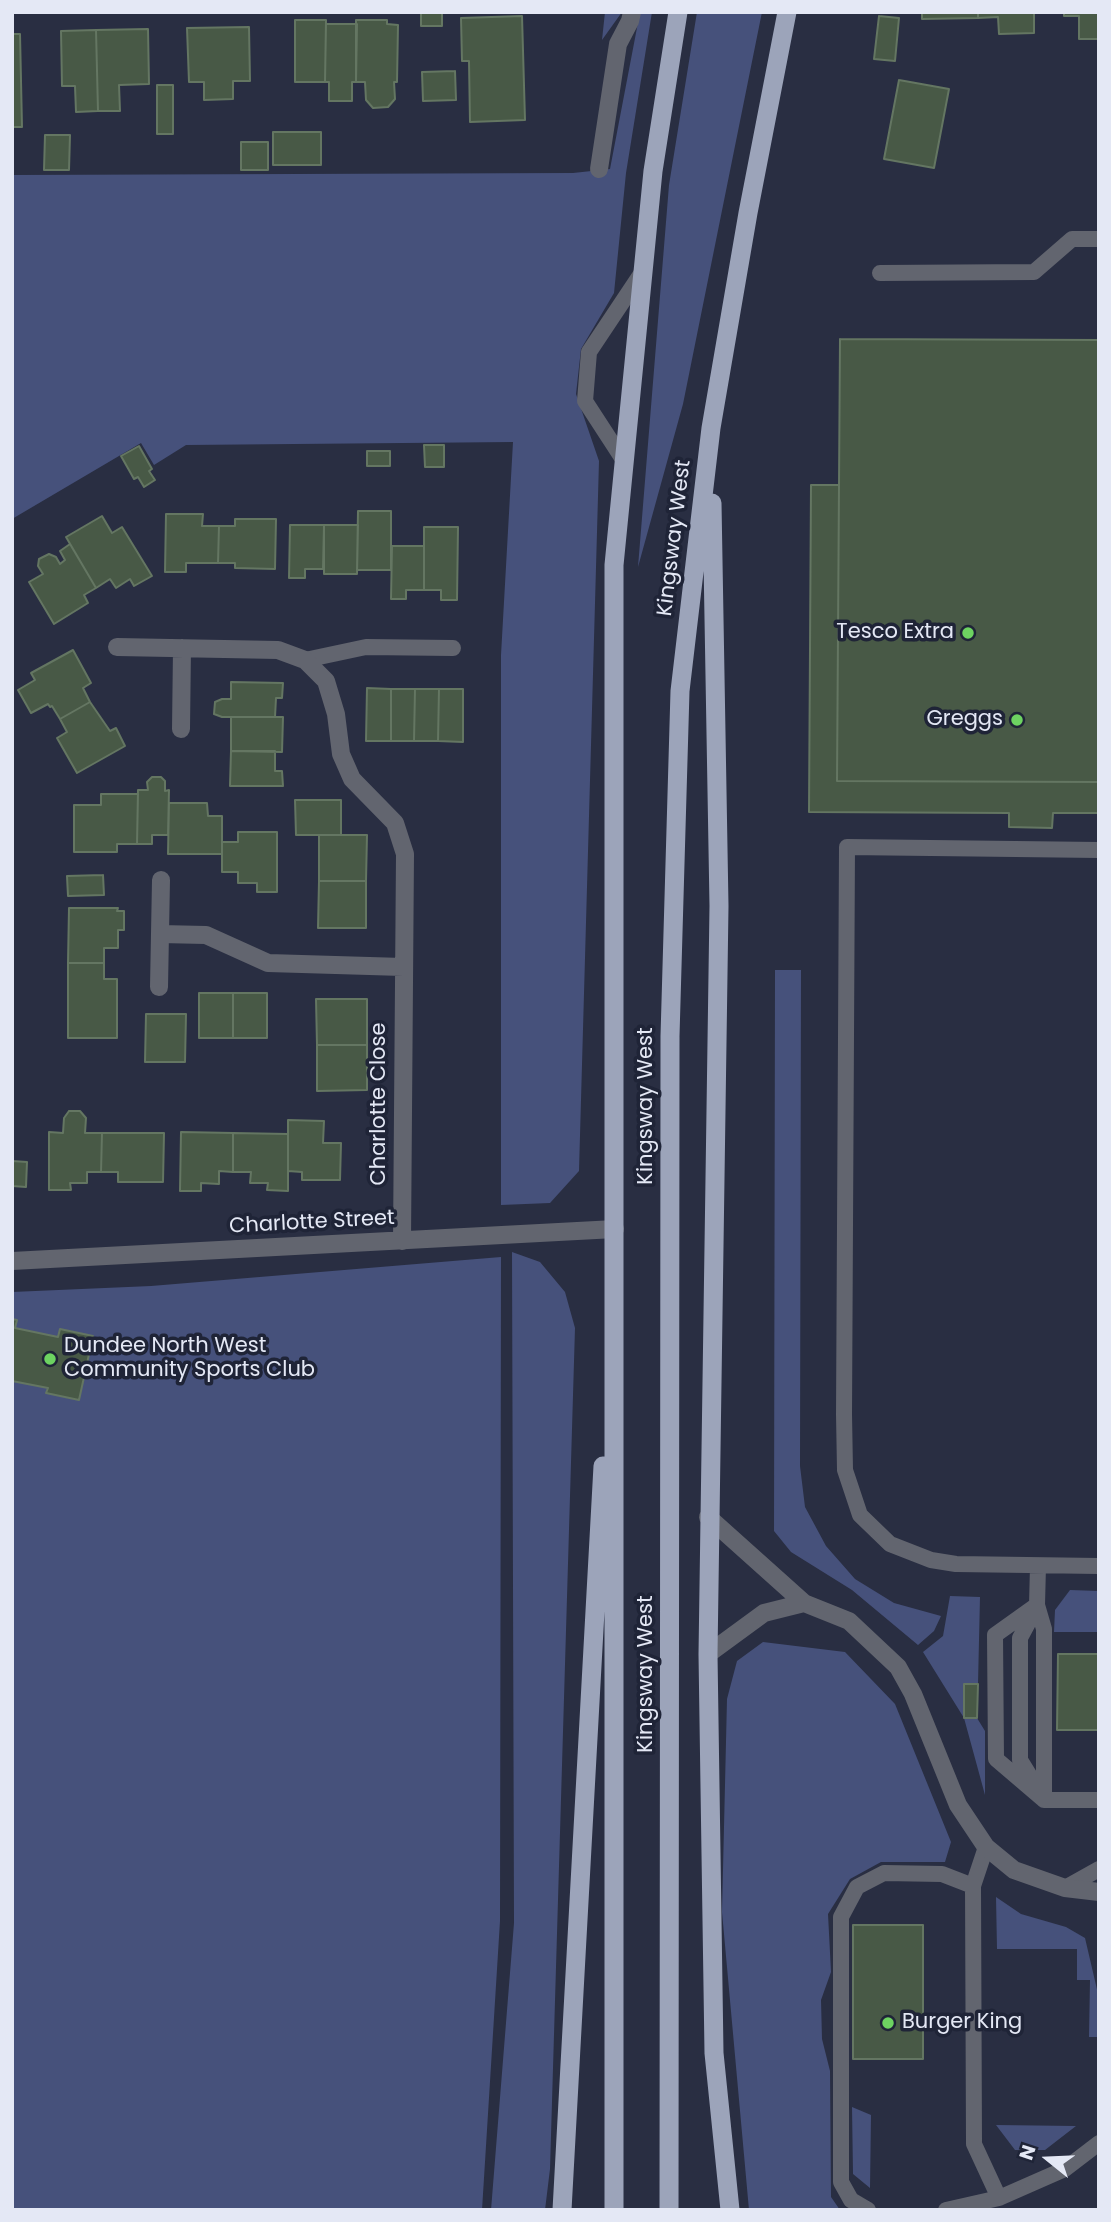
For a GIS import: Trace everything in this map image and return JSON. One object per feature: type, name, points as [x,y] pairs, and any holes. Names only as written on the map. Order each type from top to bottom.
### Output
[{"type":"highway","name":"Kingsway West","points":[[614,2210],[614,565],[653,171],[678,12]]},
{"type":"highway","name":"Kingsway West","points":[[669,2210],[670,1036],[680,691],[710,428],[787,12]]},
{"type":"highway","points":[[710,428],[719,906],[708,1654],[714,2053],[730,2210]]},
{"type":"highway","points":[[562,2210],[615,1228]]},
{"type":"street","points":[[599,169],[618,44],[632,12]]},
{"type":"street","points":[[117,647],[278,650],[305,660]]},
{"type":"street","points":[[181,729],[182,648]]},
{"type":"street","name":"Charlotte Close","points":[[305,660],[326,681],[336,714],[341,754],[352,779],[394,823],[405,854],[402,1241]]},
{"type":"street","points":[[159,987],[161,880]]},
{"type":"street","points":[[160,934],[206,935],[268,962],[403,967]]},
{"type":"street","name":"Charlotte Street","points":[[12,1261],[615,1228]]},
{"type":"street","points":[[708,1517],[804,1603],[849,1621],[898,1667],[913,1693],[958,1805],[986,1847],[1014,1870],[1065,1888],[1099,1892]]},
{"type":"street","points":[[708,1654],[764,1613],[804,1603]]},
{"type":"lane","points":[[880,272],[1034,272],[1072,239],[1099,239]]},
{"type":"lane","points":[[624,461],[585,401],[589,352],[643,271]]},
{"type":"lane","points":[[305,660],[366,648],[453,648]]},
{"type":"lane","points":[[1099,850],[847,848],[845,1470],[860,1515],[890,1544],[930,1560],[956,1564],[1099,1566]]},
{"type":"lane","points":[[1038,1566],[1037,1605],[1044,1629],[1044,1800]]},
{"type":"lane","points":[[1037,1605],[995,1635],[996,1759],[1044,1800],[1099,1800]]},
{"type":"lane","points":[[1037,1605],[1020,1638],[1020,1760],[1044,1800]]},
{"type":"lane","points":[[986,1847],[973,1886],[974,2144],[999,2198]]},
{"type":"lane","points":[[1065,1888],[1099,1869]]},
{"type":"lane","points":[[868,2210],[851,2200],[841,2182],[841,1917],[857,1887],[884,1873],[942,1874],[973,1886]]},
{"type":"lane","points":[[946,2210],[999,2198],[1065,2169],[1099,2143]]},
{"type":"shaded area","points":[[605,12],[622,12],[602,40]]},
{"type":"shaded area","points":[[640,12],[652,12],[626,173],[614,293],[581,349],[576,394],[599,461],[579,1171],[550,1203],[501,1205],[501,655],[513,442],[186,445],[154,465],[141,443],[12,519],[12,175],[573,173],[610,169]]},
{"type":"shaded area","points":[[697,12],[762,12],[683,404],[638,567],[669,185]]},
{"type":"shaded area","points":[[775,970],[801,970],[800,1466],[805,1507],[826,1546],[855,1579],[894,1603],[941,1616],[934,1631],[918,1645],[852,1590],[791,1552],[774,1531]]},
{"type":"shaded area","points":[[512,1252],[540,1262],[565,1292],[575,1328],[550,2169],[545,2210],[491,2210],[514,1923]]},
{"type":"shaded area","points":[[501,1257],[500,1921],[482,2210],[12,2210],[12,1292],[151,1286]]},
{"type":"shaded area","points":[[1070,1590],[1099,1591],[1099,1632],[1054,1632],[1055,1610]]},
{"type":"shaded area","points":[[950,1596],[980,1597],[978,1684],[964,1684],[964,1718],[923,1652],[943,1636]]},
{"type":"shaded area","points":[[763,1642],[845,1652],[895,1704],[951,1842],[945,1862],[881,1862],[850,1879],[828,1914],[831,1972],[821,2000],[822,2039],[830,2071],[831,2197],[840,2210],[749,2210],[722,1912],[727,1699],[737,1661]]},
{"type":"shaded area","points":[[964,1718],[977,1718],[985,1731],[985,1795]]},
{"type":"shaded area","points":[[996,1897],[1021,1914],[1066,1927],[1085,1938],[1099,1998],[1099,2037],[1089,2037],[1090,1980],[1077,1980],[1077,1949],[997,1949]]},
{"type":"shaded area","points":[[852,2107],[871,2115],[870,2188],[853,2174]]},
{"type":"shaded area","points":[[996,2125],[1076,2126],[1045,2150],[1015,2150]]},
{"type":"building","points":[[421,12],[442,12],[442,26],[421,26]]},
{"type":"building","points":[[922,12],[978,12],[978,18],[922,19]]},
{"type":"building","points":[[978,12],[1034,12],[1034,33],[999,34],[998,17],[978,18]]},
{"type":"building","points":[[1064,12],[1099,12],[1099,39],[1079,39],[1079,16],[1064,16]]},
{"type":"building","points":[[522,16],[525,120],[470,122],[469,61],[462,61],[461,18]]},
{"type":"building","points":[[879,16],[899,18],[895,61],[874,59]]},
{"type":"building","points":[[295,20],[326,20],[325,82],[295,82]]},
{"type":"building","points":[[356,20],[387,20],[387,24],[398,25],[395,99],[388,107],[373,108],[366,100],[365,82],[356,82]]},
{"type":"building","points":[[326,24],[357,24],[356,82],[352,82],[352,101],[329,101],[329,82],[325,82]]},
{"type":"building","points":[[249,27],[250,81],[233,81],[233,99],[204,100],[204,82],[189,82],[187,28]]},
{"type":"building","points":[[148,29],[149,84],[119,85],[120,111],[98,111],[96,30]]},
{"type":"building","points":[[96,30],[98,111],[76,112],[75,86],[62,86],[61,31]]},
{"type":"building","points":[[12,34],[20,34],[22,127],[12,127]]},
{"type":"building","points":[[455,71],[456,100],[423,101],[422,72]]},
{"type":"building","points":[[899,80],[949,89],[934,168],[884,159]]},
{"type":"building","points":[[157,85],[173,85],[173,134],[157,134]]},
{"type":"building","points":[[273,132],[321,132],[321,165],[273,165]]},
{"type":"building","points":[[45,135],[70,135],[69,170],[44,170]]},
{"type":"building","points":[[241,142],[268,142],[268,170],[241,170]]},
{"type":"building","name":"Tesco Extra","points":[[840,339],[1099,340],[1099,782],[837,781]]},
{"type":"building","points":[[424,445],[444,445],[444,467],[425,467]]},
{"type":"building","points":[[139,446],[155,480],[144,487],[138,477],[134,479],[121,456]]},
{"type":"building","points":[[367,451],[390,451],[390,466],[367,466]]},
{"type":"building","points":[[811,485],[839,485],[837,781],[1099,782],[1099,813],[1053,813],[1052,828],[1009,827],[1009,813],[809,812]]},
{"type":"building","points":[[358,511],[391,511],[391,570],[357,570]]},
{"type":"building","points":[[166,514],[203,514],[202,526],[219,526],[218,563],[186,563],[186,572],[165,572]]},
{"type":"building","points":[[102,516],[112,533],[122,527],[152,576],[134,586],[130,579],[116,588],[110,579],[96,588],[66,537]]},
{"type":"building","points":[[235,519],[276,519],[275,569],[235,568],[235,563],[218,563],[219,526],[235,526]]},
{"type":"building","points":[[290,525],[324,525],[323,569],[305,569],[305,578],[289,578]]},
{"type":"building","points":[[324,525],[358,525],[357,574],[324,574]]},
{"type":"building","points":[[424,527],[458,527],[457,600],[441,600],[441,590],[424,590]]},
{"type":"building","points":[[70,544],[96,588],[84,595],[88,603],[54,624],[29,582],[43,574],[38,566],[39,559],[49,554],[56,557],[60,564],[65,560],[60,551]]},
{"type":"building","points":[[392,546],[424,546],[424,590],[406,590],[406,599],[391,599]]},
{"type":"building","points":[[73,650],[91,683],[83,688],[90,702],[60,719],[48,704],[31,713],[18,690],[35,680],[31,673]]},
{"type":"building","points":[[231,682],[283,683],[282,698],[276,698],[275,717],[222,717],[214,714],[215,702],[231,699]]},
{"type":"building","points":[[367,688],[391,689],[391,741],[366,741]]},
{"type":"building","points":[[391,689],[415,689],[414,741],[391,741]]},
{"type":"building","points":[[415,689],[439,689],[438,741],[414,741]]},
{"type":"building","points":[[439,689],[463,689],[463,742],[438,741]]},
{"type":"building","points":[[90,702],[110,731],[116,728],[125,746],[77,773],[57,738],[67,732],[60,719]]},
{"type":"building","points":[[231,717],[283,717],[282,752],[231,751]]},
{"type":"building","points":[[231,751],[275,751],[275,771],[282,771],[283,786],[230,786]]},
{"type":"building","points":[[152,777],[161,777],[165,781],[165,791],[169,790],[168,835],[152,835],[152,844],[137,844],[138,790],[148,790],[147,782]]},
{"type":"building","points":[[101,794],[138,794],[137,844],[117,844],[117,852],[74,852],[74,805],[101,805]]},
{"type":"building","points":[[295,800],[341,800],[341,835],[296,835]]},
{"type":"building","points":[[169,803],[207,803],[208,816],[222,816],[222,854],[168,854]]},
{"type":"building","points":[[238,832],[277,832],[277,892],[257,892],[257,883],[238,883],[238,872],[222,872],[222,842],[238,842]]},
{"type":"building","points":[[319,835],[367,835],[366,881],[319,881]]},
{"type":"building","points":[[103,875],[104,895],[68,896],[67,876]]},
{"type":"building","points":[[319,881],[366,881],[366,928],[318,928]]},
{"type":"building","points":[[69,908],[118,908],[117,911],[124,911],[124,930],[118,930],[118,948],[104,948],[104,963],[68,963]]},
{"type":"building","points":[[68,963],[104,963],[104,979],[117,979],[117,1038],[68,1038]]},
{"type":"building","points":[[199,993],[233,993],[233,1038],[199,1038]]},
{"type":"building","points":[[233,993],[267,993],[267,1038],[233,1038]]},
{"type":"building","points":[[316,999],[367,999],[367,1045],[317,1045]]},
{"type":"building","points":[[146,1014],[186,1014],[185,1062],[145,1062]]},
{"type":"building","points":[[317,1045],[367,1045],[367,1090],[317,1091]]},
{"type":"building","points":[[69,1111],[80,1111],[86,1118],[85,1133],[102,1133],[101,1172],[87,1172],[87,1183],[70,1183],[71,1190],[49,1190],[49,1132],[63,1133],[64,1118]]},
{"type":"building","points":[[288,1120],[324,1121],[323,1143],[341,1143],[340,1180],[302,1180],[302,1172],[288,1171]]},
{"type":"building","points":[[181,1132],[233,1133],[233,1172],[219,1171],[219,1184],[201,1183],[201,1191],[180,1191]]},
{"type":"building","points":[[102,1133],[164,1133],[163,1182],[118,1182],[118,1172],[101,1172]]},
{"type":"building","points":[[233,1133],[288,1134],[288,1191],[267,1190],[268,1183],[250,1183],[251,1172],[233,1172]]},
{"type":"building","points":[[12,1161],[27,1162],[26,1187],[12,1186]]},
{"type":"building","name":"Dundee North West Community Sports Club","points":[[12,1319],[17,1320],[15,1328],[58,1337],[60,1329],[93,1336],[79,1400],[46,1393],[48,1388],[12,1381]]},
{"type":"building","points":[[1058,1654],[1099,1654],[1099,1730],[1057,1730]]},
{"type":"building","points":[[964,1684],[978,1684],[977,1718],[964,1718]]},
{"type":"building","name":"Burger King","points":[[853,1925],[923,1925],[923,2059],[853,2059]]},
{"type":"place","name":"Tesco Extra","points":[[968,633]]},
{"type":"place","name":"Greggs","points":[[1017,720]]},
{"type":"place","name":"Dundee North West Community Sports Club","points":[[50,1359]]},
{"type":"place","name":"Burger King","points":[[888,2023]]}]
